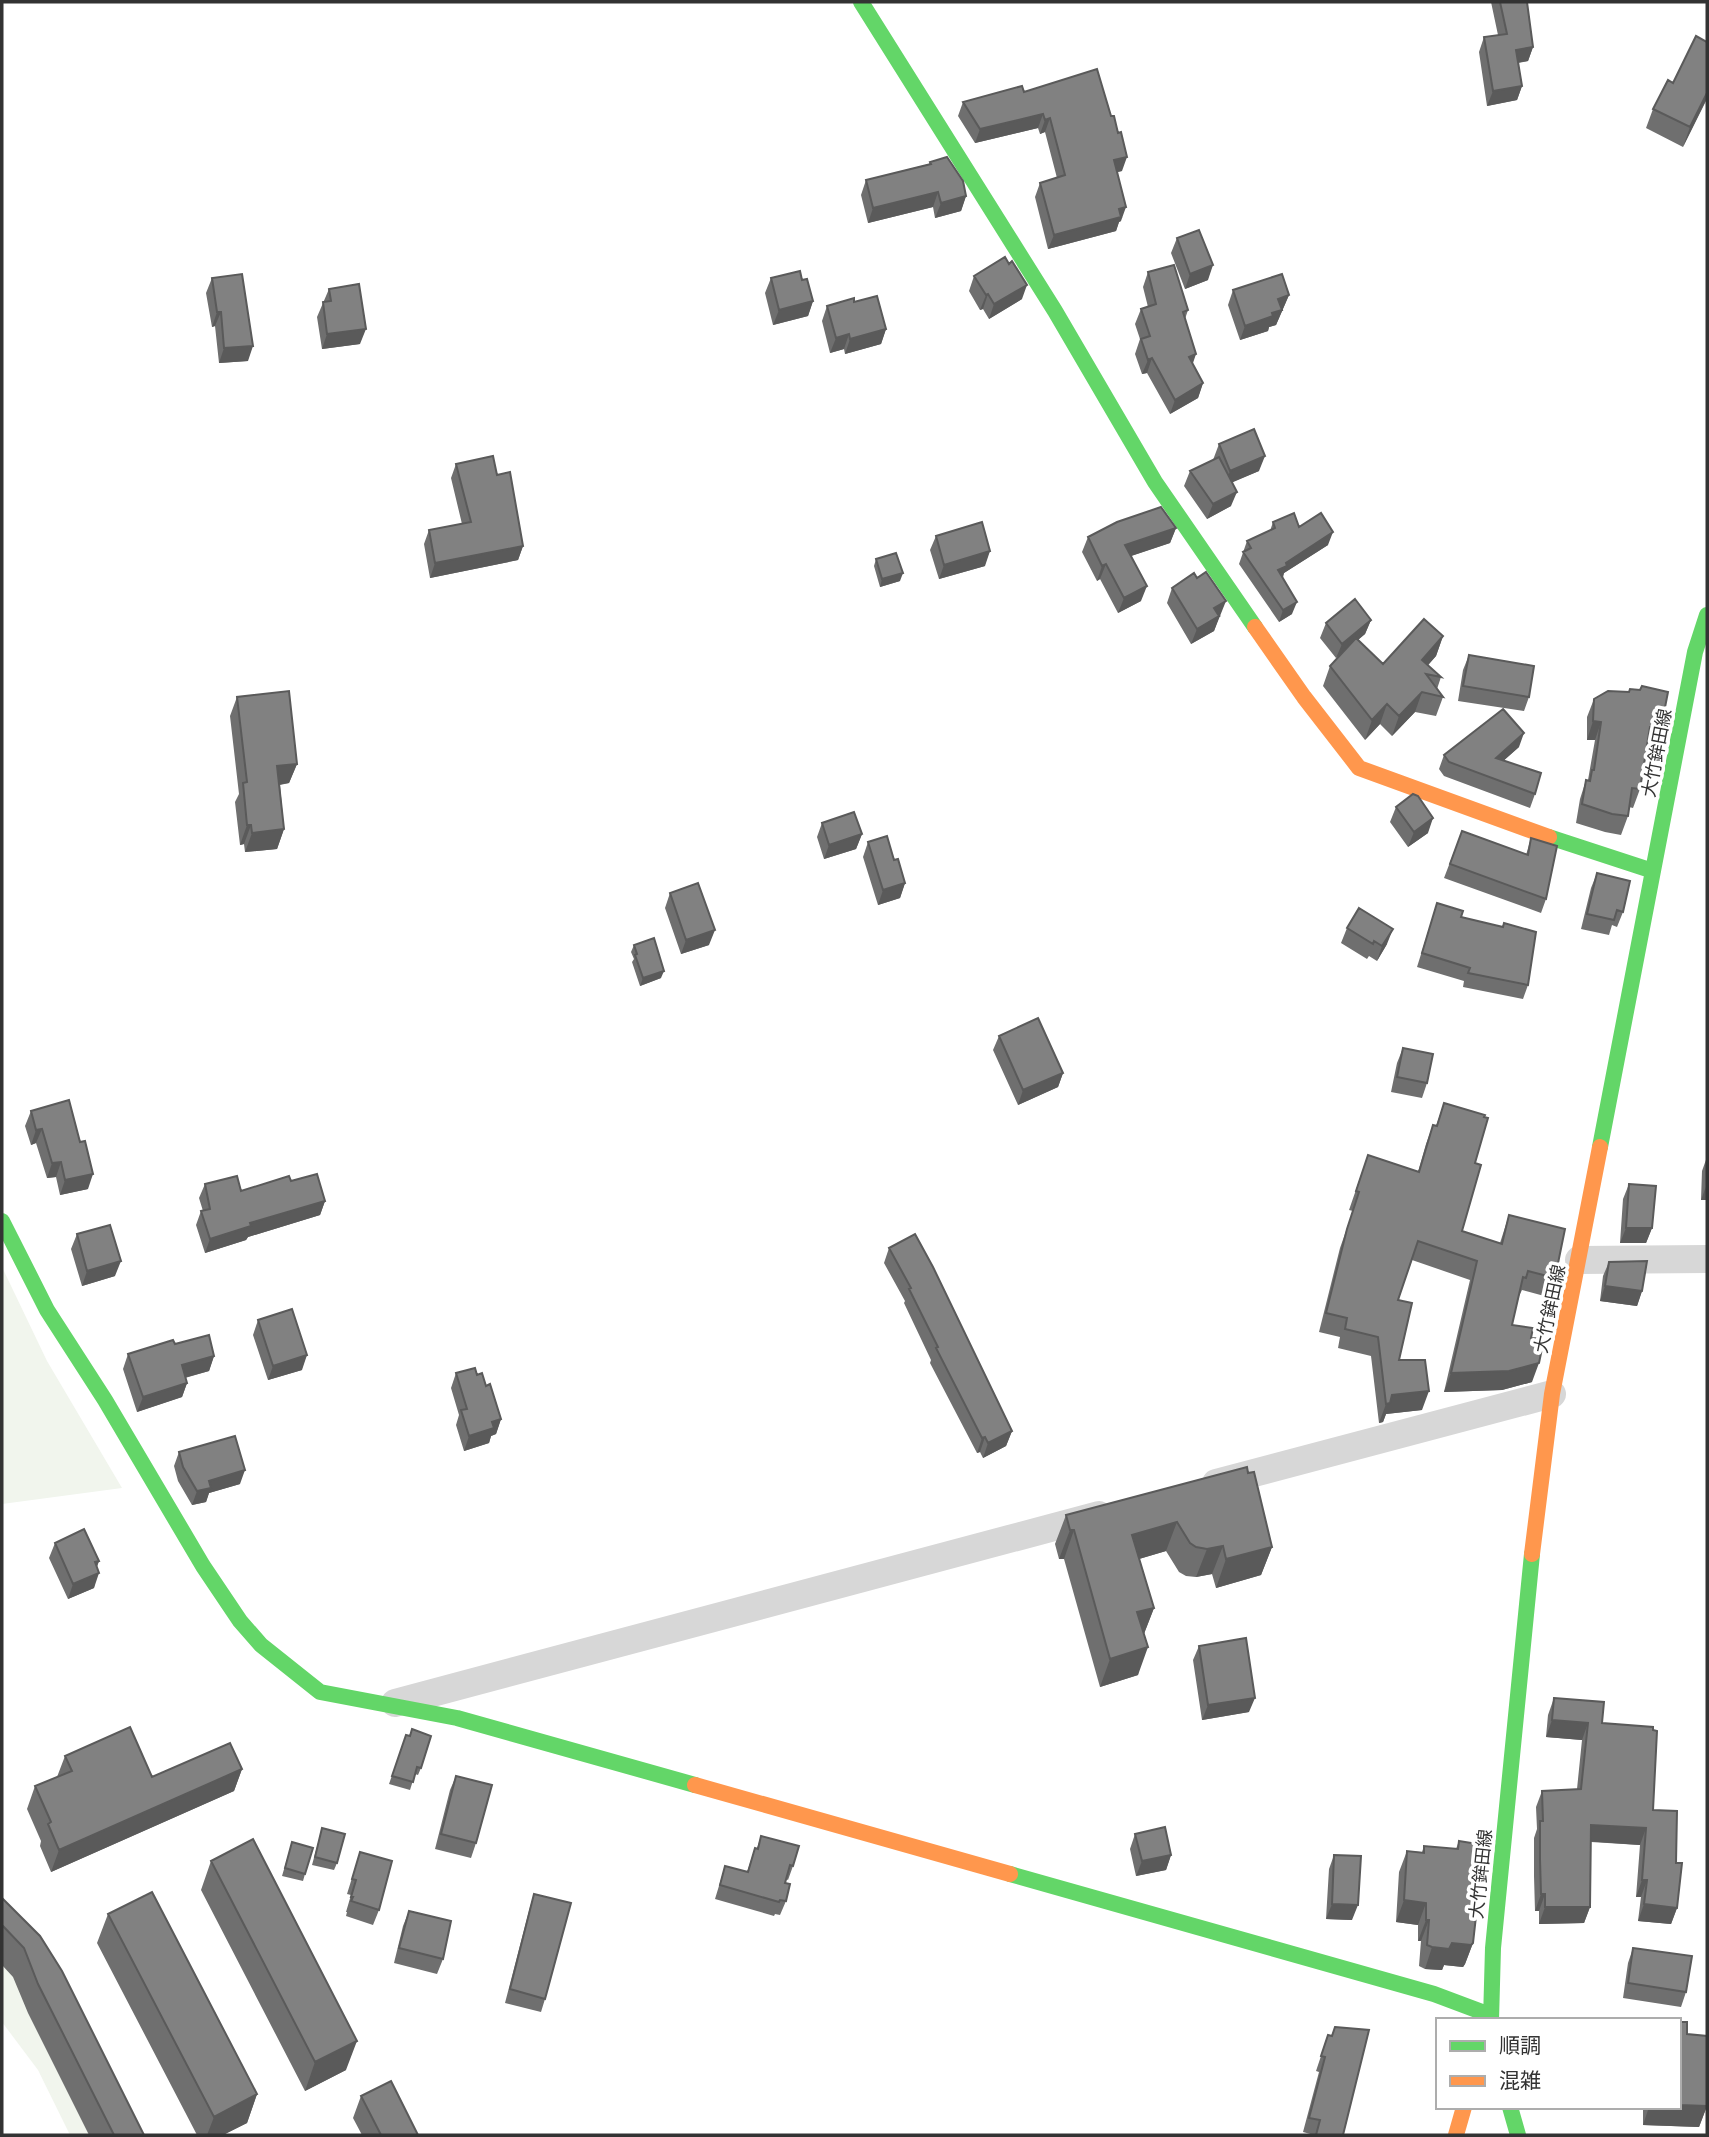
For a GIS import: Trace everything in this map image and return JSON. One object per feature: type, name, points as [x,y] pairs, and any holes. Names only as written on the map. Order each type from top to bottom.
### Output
[{"type":"street","points":[[861,2],[1055,311],[1155,482],[1304,697],[1359,768],[1521,828],[1653,871]]},
{"type":"street","name":"大竹鉾田線","points":[[1490,2018],[1493,1948],[1534,1532],[1552,1394],[1695,652],[1707,615]]},
{"type":"street","points":[[2,1221],[47,1310],[105,1400],[203,1566],[240,1621],[261,1645],[320,1692],[457,1718],[1434,1994],[1490,2018]]},
{"type":"street","points":[[1579,1260],[1707,1259]]},
{"type":"street","points":[[1188,1491],[1552,1394]]},
{"type":"street","points":[[388,1705],[1120,1509]]},
{"type":"street","points":[[1456,2135],[1463,2109]]},
{"type":"street","points":[[1511,2109],[1518,2135]]},
{"type":"shaded area","points":[[2,1267],[47,1361],[122,1488],[2,1504]]},
{"type":"shaded area","points":[[2,1927],[130,2135],[70,2135],[38,2070],[2,2022]]},
{"type":"building","points":[[1500,2],[1527,2],[1533,47],[1516,50],[1522,86],[1493,91],[1484,37],[1507,34]]},
{"type":"building","points":[[1696,36],[1707,42],[1707,93],[1690,127],[1653,109],[1668,80],[1673,83]]},
{"type":"building","points":[[1097,69],[1111,116],[1114,116],[1118,133],[1121,132],[1127,157],[1114,160],[1126,207],[1119,209],[1121,217],[1054,235],[1040,183],[1065,175],[1050,118],[1045,120],[1043,114],[980,129],[963,102],[1022,86],[1024,92]]},
{"type":"building","points":[[947,157],[963,181],[966,196],[941,203],[938,192],[873,208],[866,180],[931,164],[930,162]]},
{"type":"building","points":[[1199,230],[1213,265],[1190,274],[1177,238]]},
{"type":"building","points":[[1005,257],[1009,264],[1012,261],[1027,285],[994,304],[974,276]]},
{"type":"building","points":[[1174,265],[1188,310],[1183,312],[1196,354],[1189,357],[1203,383],[1175,400],[1152,358],[1148,360],[1141,339],[1150,336],[1141,309],[1156,304],[1148,272]]},
{"type":"building","points":[[800,271],[802,280],[807,279],[813,301],[779,310],[771,278]]},
{"type":"building","points":[[242,274],[253,346],[224,348],[221,312],[217,312],[212,278]]},
{"type":"building","points":[[1282,274],[1289,295],[1278,299],[1282,310],[1245,326],[1233,290]]},
{"type":"building","points":[[359,284],[366,329],[327,334],[323,302],[331,301],[329,289]]},
{"type":"building","points":[[877,296],[886,329],[850,339],[849,334],[836,338],[827,306],[854,298],[854,302]]},
{"type":"building","points":[[1254,429],[1265,456],[1230,471],[1219,444]]},
{"type":"building","points":[[493,456],[497,475],[510,472],[523,546],[435,563],[429,530],[471,522],[456,464]]},
{"type":"building","points":[[1219,457],[1237,492],[1213,504],[1190,471]]},
{"type":"building","points":[[1161,507],[1176,528],[1125,545],[1147,586],[1124,598],[1106,564],[1102,566],[1088,537],[1117,522]]},
{"type":"building","points":[[1294,513],[1299,527],[1321,513],[1333,532],[1278,570],[1297,602],[1283,610],[1243,552],[1251,548],[1247,541],[1275,528],[1273,522]]},
{"type":"building","points":[[982,522],[990,551],[944,565],[936,536]]},
{"type":"building","points":[[896,553],[903,573],[882,579],[876,559]]},
{"type":"building","points":[[1206,572],[1226,601],[1214,608],[1219,616],[1197,629],[1172,588],[1194,573],[1197,578]]},
{"type":"building","points":[[1355,599],[1371,620],[1342,644],[1326,623]]},
{"type":"building","points":[[1424,619],[1443,636],[1422,660],[1441,677],[1426,674],[1443,697],[1422,692],[1399,716],[1387,704],[1372,720],[1330,666],[1356,638],[1383,664]]},
{"type":"building","points":[[1469,655],[1534,666],[1529,697],[1463,686]]},
{"type":"building","points":[[1642,686],[1668,692],[1661,728],[1650,727],[1640,789],[1632,788],[1628,816],[1612,814],[1582,804],[1586,780],[1590,781],[1594,770],[1601,722],[1593,721],[1594,699],[1608,691],[1629,692],[1630,689],[1640,690]]},
{"type":"building","points":[[289,691],[297,764],[277,766],[284,829],[252,833],[251,825],[247,825],[243,783],[247,782],[237,697]]},
{"type":"building","points":[[1503,709],[1524,733],[1496,758],[1541,773],[1535,794],[1449,762],[1444,755]]},
{"type":"building","points":[[1413,794],[1418,796],[1433,818],[1414,832],[1396,807]]},
{"type":"building","points":[[854,812],[862,834],[829,845],[822,823]]},
{"type":"building","points":[[1462,831],[1528,855],[1531,838],[1557,846],[1546,899],[1450,864]]},
{"type":"building","points":[[887,836],[905,883],[883,890],[868,842]]},
{"type":"building","points":[[1597,873],[1630,881],[1623,912],[1617,910],[1614,920],[1587,914]]},
{"type":"building","points":[[698,883],[715,930],[686,940],[670,893]]},
{"type":"building","points":[[1437,903],[1463,911],[1461,917],[1503,927],[1504,923],[1536,932],[1528,985],[1468,973],[1470,968],[1422,953]]},
{"type":"building","points":[[1359,908],[1393,929],[1382,946],[1374,941],[1373,944],[1347,928]]},
{"type":"building","points":[[654,938],[664,971],[643,978],[634,945]]},
{"type":"building","points":[[1038,1018],[1063,1073],[1023,1090],[999,1036]]},
{"type":"building","points":[[1403,1048],[1433,1054],[1427,1083],[1397,1077]]},
{"type":"building","points":[[69,1100],[80,1142],[85,1141],[93,1174],[65,1180],[61,1162],[52,1163],[42,1129],[36,1130],[31,1111]]},
{"type":"building","points":[[1444,1103],[1488,1118],[1475,1163],[1481,1165],[1462,1231],[1502,1244],[1509,1215],[1565,1229],[1555,1278],[1528,1271],[1526,1278],[1523,1277],[1512,1325],[1533,1328],[1531,1338],[1544,1339],[1539,1363],[1509,1371],[1451,1373],[1477,1261],[1418,1241],[1398,1300],[1412,1303],[1399,1360],[1425,1360],[1429,1391],[1392,1395],[1390,1403],[1386,1404],[1378,1337],[1345,1329],[1347,1318],[1326,1313],[1359,1192],[1356,1191],[1368,1155],[1419,1172],[1433,1125],[1437,1126]]},
{"type":"building","points":[[317,1174],[325,1201],[250,1223],[251,1226],[210,1239],[201,1211],[210,1209],[205,1184],[237,1176],[241,1191],[289,1176],[291,1181]]},
{"type":"building","points":[[1629,1184],[1656,1186],[1652,1228],[1626,1228]]},
{"type":"building","points":[[110,1225],[121,1261],[87,1271],[77,1234]]},
{"type":"building","points":[[915,1234],[1012,1431],[988,1443],[985,1437],[982,1438],[936,1348],[938,1347],[909,1289],[911,1288],[889,1248]]},
{"type":"building","points":[[1647,1261],[1642,1291],[1605,1286],[1609,1262]]},
{"type":"building","points":[[292,1309],[307,1355],[273,1366],[258,1320]]},
{"type":"building","points":[[209,1335],[214,1356],[182,1365],[187,1383],[143,1397],[128,1354],[173,1340],[175,1344]]},
{"type":"building","points":[[475,1368],[477,1375],[482,1373],[486,1386],[490,1384],[501,1419],[492,1422],[494,1428],[469,1436],[461,1410],[467,1409],[456,1373]]},
{"type":"building","points":[[235,1436],[245,1470],[209,1481],[211,1488],[197,1491],[183,1467],[179,1452]]},
{"type":"building","points":[[1247,1467],[1248,1473],[1254,1472],[1272,1547],[1226,1559],[1223,1546],[1207,1549],[1190,1543],[1177,1522],[1132,1535],[1154,1608],[1137,1612],[1148,1647],[1110,1659],[1074,1530],[1070,1530],[1066,1515]]},
{"type":"building","points":[[84,1529],[99,1561],[95,1562],[99,1573],[73,1584],[55,1543]]},
{"type":"building","points":[[1246,1638],[1255,1698],[1208,1705],[1199,1646]]},
{"type":"building","points":[[1554,1698],[1604,1702],[1602,1723],[1653,1727],[1653,1730],[1657,1731],[1653,1810],[1677,1811],[1676,1863],[1682,1863],[1677,1908],[1644,1904],[1647,1880],[1642,1880],[1646,1828],[1591,1825],[1590,1907],[1545,1907],[1545,1894],[1541,1894],[1540,1859],[1542,1791],[1581,1789],[1588,1723],[1552,1720]]},
{"type":"building","points":[[130,1727],[152,1777],[230,1743],[242,1769],[59,1850],[48,1824],[51,1822],[35,1786],[72,1771],[65,1756]]},
{"type":"building","points":[[412,1729],[431,1736],[421,1768],[417,1767],[413,1782],[392,1776],[406,1735],[410,1736]]},
{"type":"building","points":[[456,1776],[492,1785],[476,1843],[441,1834]]},
{"type":"building","points":[[1165,1827],[1171,1855],[1142,1861],[1135,1834]]},
{"type":"building","points":[[322,1828],[345,1834],[337,1863],[315,1857]]},
{"type":"building","points":[[761,1836],[799,1846],[785,1883],[790,1884],[786,1901],[779,1902],[720,1885],[725,1866],[748,1872]]},
{"type":"building","points":[[253,1839],[357,2041],[315,2062],[211,1861]]},
{"type":"building","points":[[1459,1841],[1484,1845],[1473,1943],[1452,1943],[1449,1949],[1432,1947],[1427,1945],[1429,1920],[1426,1920],[1426,1903],[1404,1900],[1407,1851],[1424,1853],[1424,1846],[1458,1849]]},
{"type":"building","points":[[292,1842],[313,1848],[305,1874],[285,1868]]},
{"type":"building","points":[[360,1852],[392,1861],[379,1910],[351,1901],[356,1880],[352,1879]]},
{"type":"building","points":[[1334,1855],[1361,1856],[1358,1905],[1332,1904]]},
{"type":"building","points":[[152,1892],[257,2094],[214,2117],[108,1914]]},
{"type":"building","points":[[534,1894],[571,1903],[545,1999],[510,1989]]},
{"type":"building","points":[[2,1898],[40,1936],[62,1971],[144,2135],[114,2135],[38,1984],[24,1948],[2,1925]]},
{"type":"building","points":[[409,1911],[451,1921],[443,1959],[399,1948]]},
{"type":"building","points":[[1633,1948],[1692,1956],[1686,1992],[1628,1983]]},
{"type":"building","points":[[1681,2022],[1687,2022],[1687,2034],[1707,2036],[1707,2106],[1681,2105]]},
{"type":"building","points":[[1335,2027],[1369,2030],[1343,2135],[1316,2135],[1320,2120],[1309,2118],[1325,2057],[1321,2056],[1328,2035],[1332,2036]]},
{"type":"building","points":[[391,2081],[418,2135],[381,2135],[361,2096]]},
{"type":"traffic: fast","points":[[861,2],[1055,311],[1155,482],[1255,627]]},
{"type":"traffic: fast","points":[[1600,1147],[1695,652],[1707,615]]},
{"type":"traffic: fast","points":[[1549,837],[1653,871]]},
{"type":"traffic: fast","points":[[2,1221],[47,1310],[105,1400],[203,1566],[240,1621],[261,1645],[320,1692],[457,1718],[695,1785]]},
{"type":"traffic: fast","points":[[1491,2018],[1493,1948],[1532,1554]]},
{"type":"traffic: fast","points":[[1010,1874],[1434,1994],[1490,2015],[1489,2018]]},
{"type":"traffic: fast","points":[[1511,2109],[1518,2135]]},
{"type":"traffic: slow","points":[[1255,627],[1304,697],[1359,768],[1549,837]]},
{"type":"traffic: slow","points":[[1532,1554],[1552,1394],[1600,1147]]},
{"type":"traffic: slow","points":[[695,1785],[1010,1874]]},
{"type":"traffic: slow","points":[[1456,2135],[1463,2109]]}]
